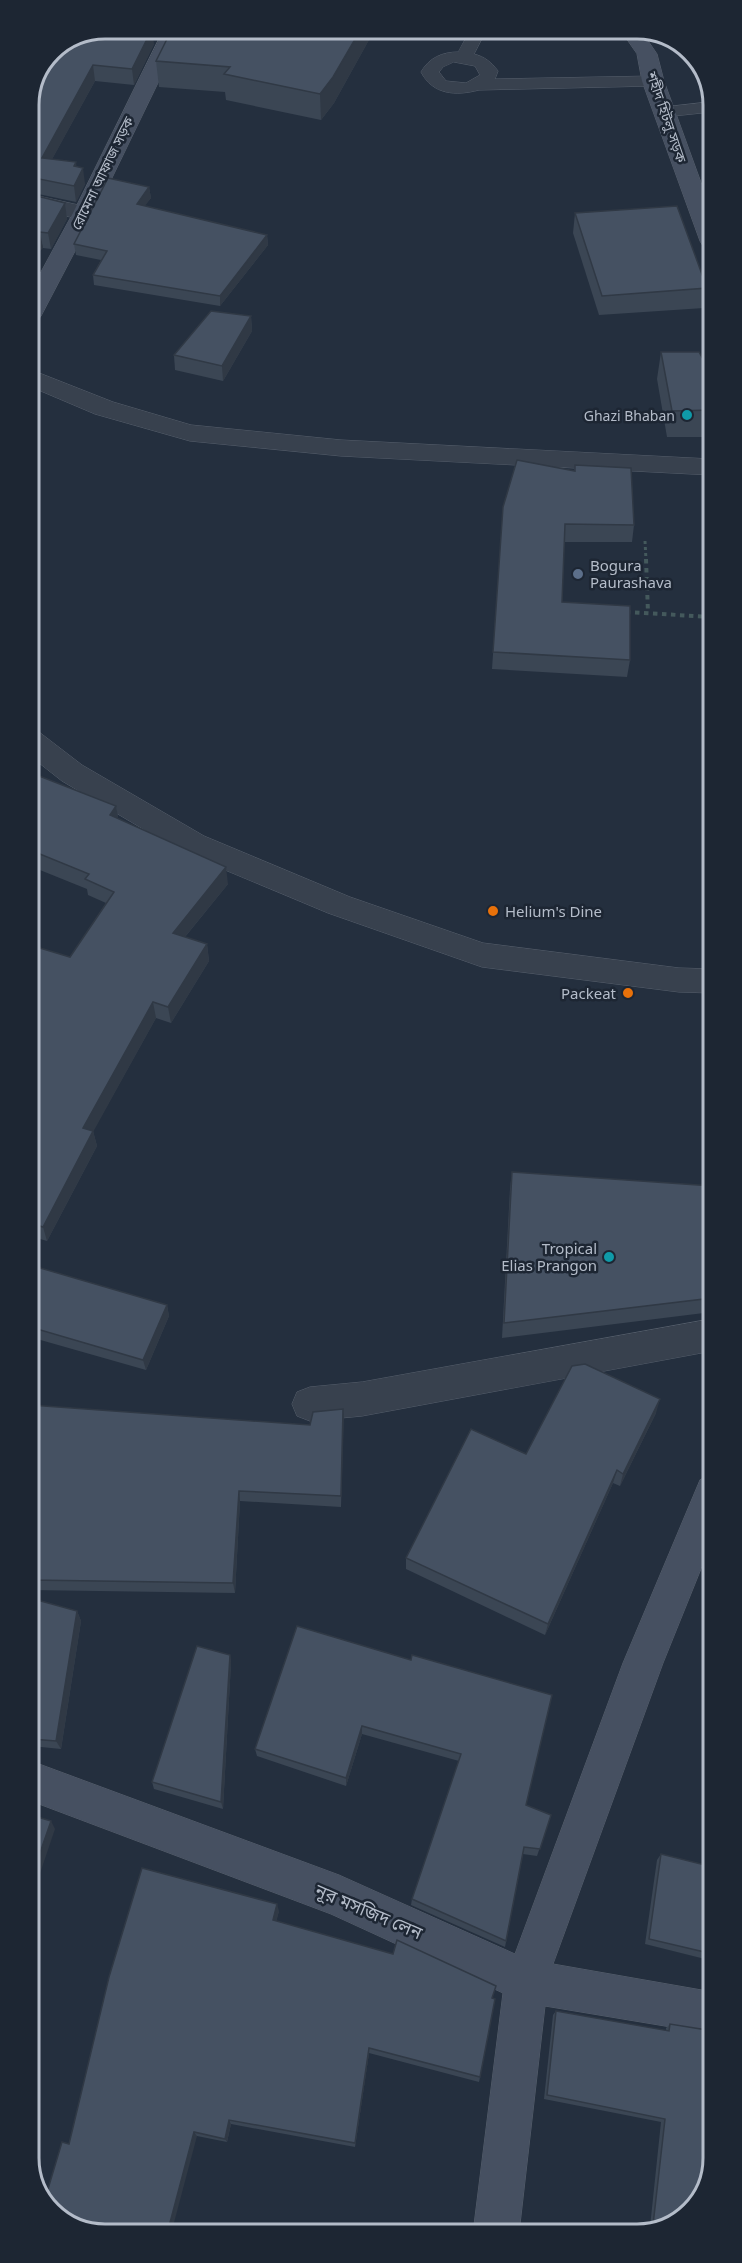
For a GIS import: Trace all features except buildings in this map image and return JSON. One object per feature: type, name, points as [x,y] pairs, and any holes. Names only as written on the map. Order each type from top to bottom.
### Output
[{"type":"street","name":"রোমেনা আফাজ সড়ক","points":[[39,297],[84,213],[169,39]]},
{"type":"street","name":"শহীদ হিটলু সড়ক","points":[[637,39],[647,54],[653,81],[703,220]]},
{"type":"street","points":[[39,203],[84,213]]},
{"type":"street","points":[[39,381],[104,408],[190,433],[341,448],[703,467]]},
{"type":"street","points":[[39,747],[72,772],[193,844],[361,913],[482,955],[679,980],[703,981]]},
{"type":"street","points":[[310,1404],[362,1399],[703,1337]]},
{"type":"street","points":[[497,2224],[526,1981],[643,1663],[703,1516]]},
{"type":"street","name":"নূর মসজিদ লেন","points":[[39,1784],[339,1896],[526,1981],[703,2011]]},
{"type":"lane","points":[[464,57],[474,39]]},
{"type":"lane","points":[[480,85],[489,76],[489,71],[481,62],[464,57],[454,57],[437,62],[430,72],[431,77],[443,86],[453,88],[480,85],[653,81]]},
{"type":"lane","points":[[664,112],[703,108]]},
{"type":"path","points":[[645,541],[648,613]]},
{"type":"path","points":[[618,612],[703,616]]},
{"type":"place","name":"Ghazi Bhaban","points":[[687,415]]},
{"type":"place","name":"Bogura Paurashava","points":[[578,574]]},
{"type":"place","name":"Helium's Dine","points":[[493,911]]},
{"type":"place","name":"Packeat","points":[[628,993]]},
{"type":"place","name":"Tropical Elias Prangon","points":[[609,1257]]}]
